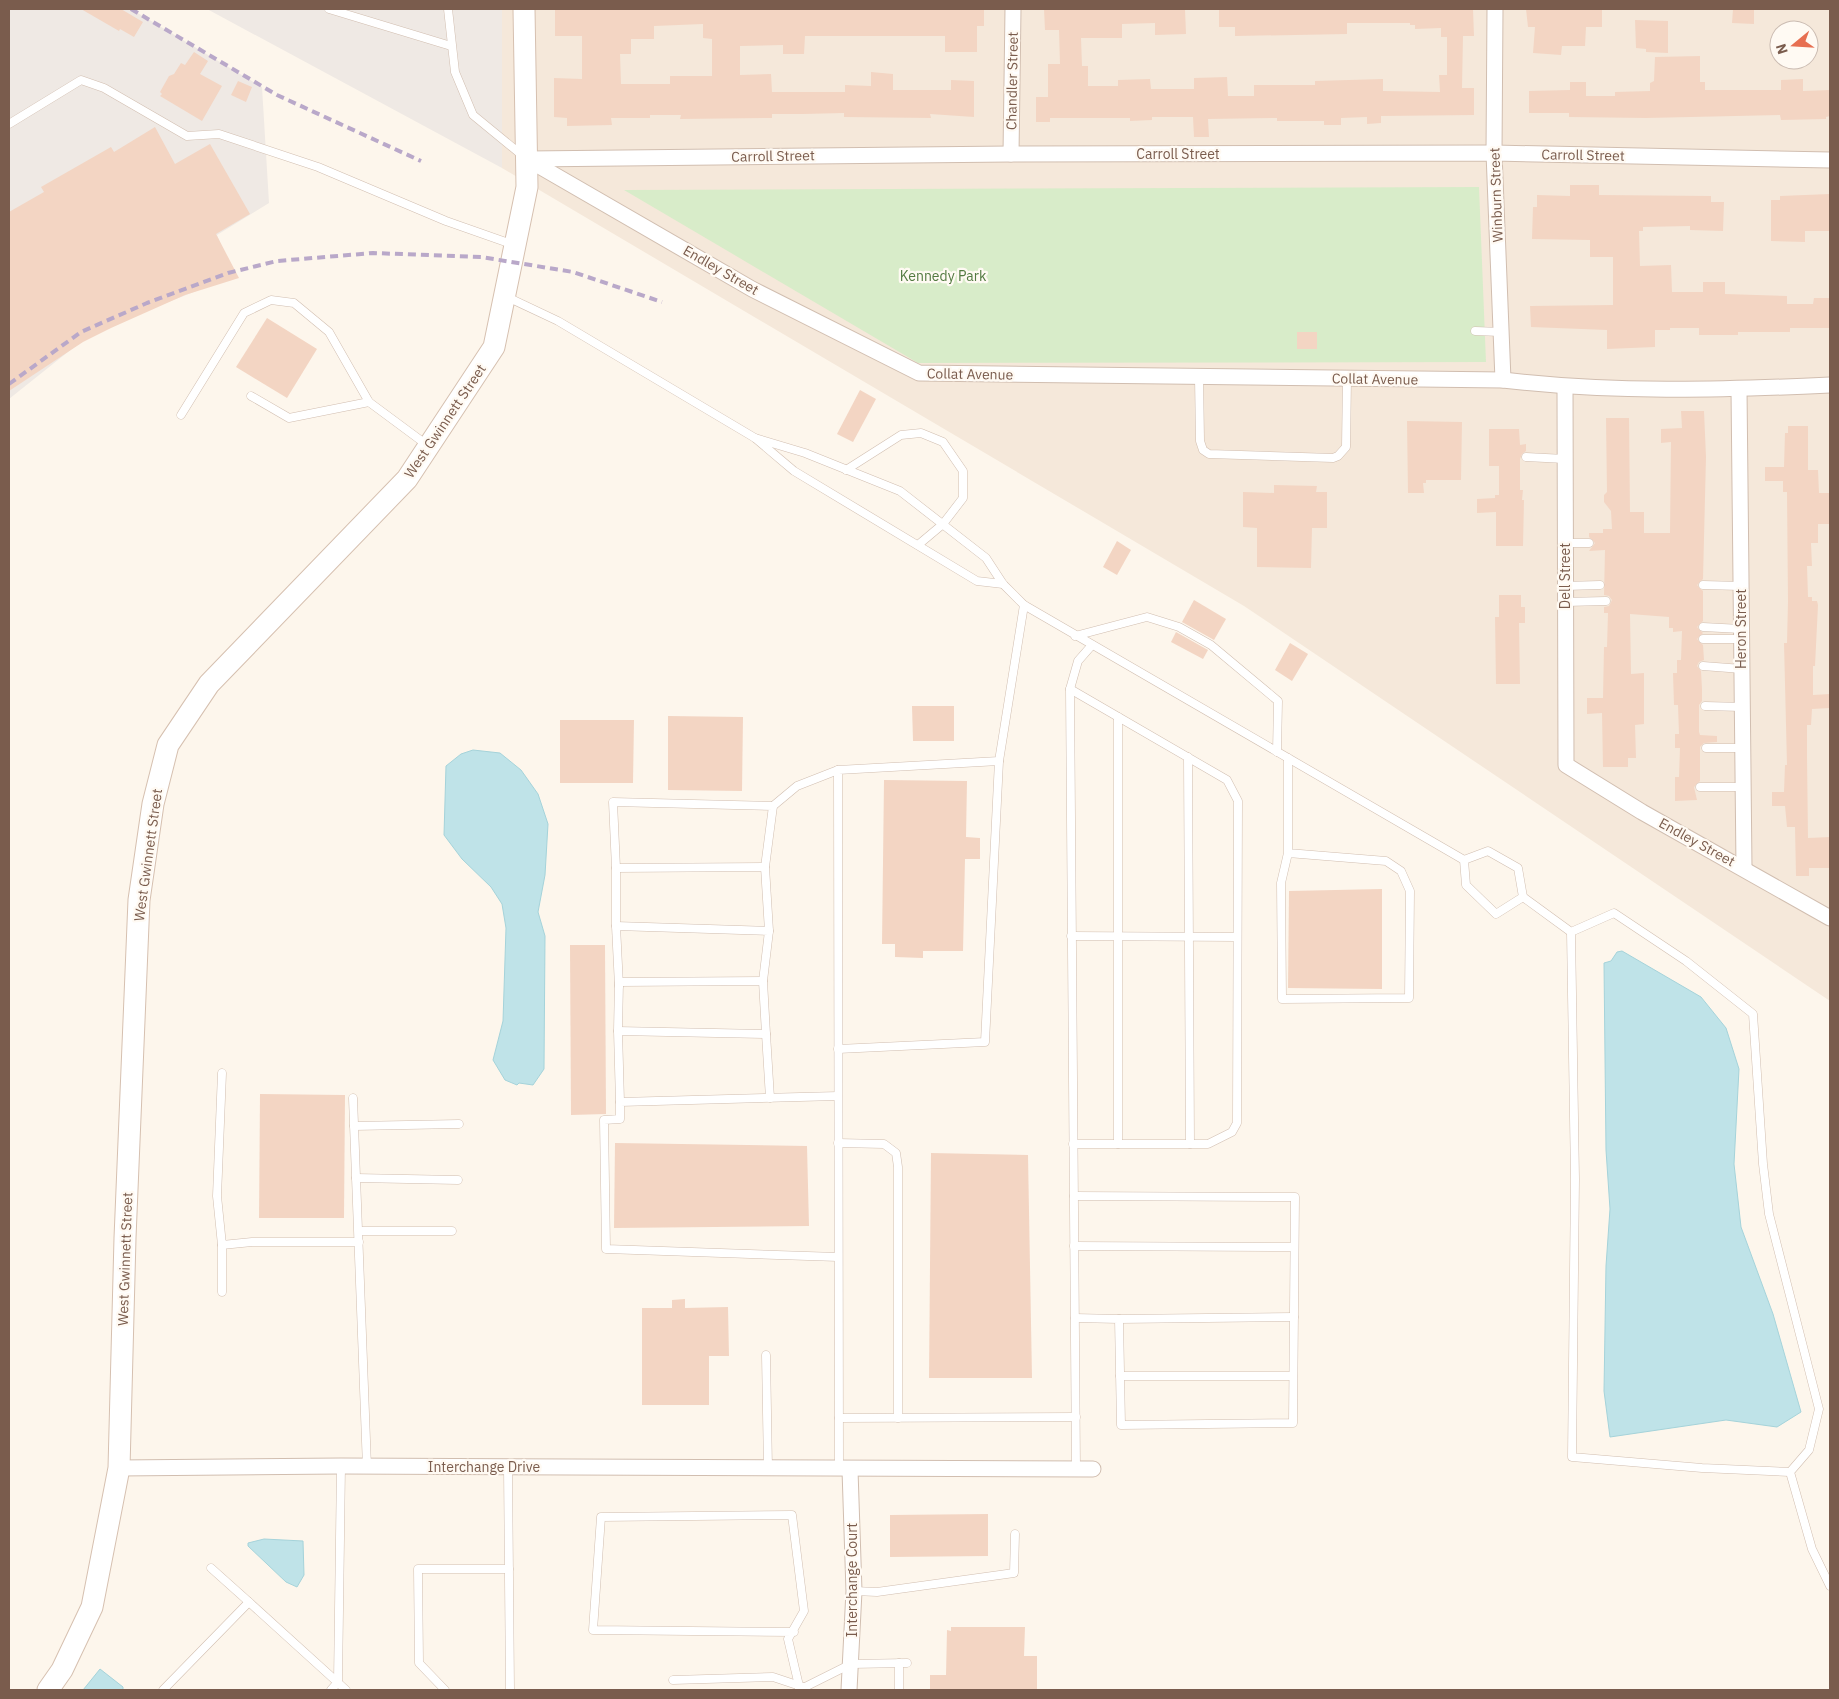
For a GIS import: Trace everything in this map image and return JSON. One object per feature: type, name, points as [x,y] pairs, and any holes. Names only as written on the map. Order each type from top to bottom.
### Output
[{"type":"main road","name":"West Gwinnett Street","points":[[48,1690],[62,1670],[92,1606],[119,1468],[125,1238],[139,900],[153,804],[168,745],[210,684],[407,479],[494,346],[527,187],[524,9]]},
{"type":"street","name":"Chandler Street","points":[[1010,154],[1013,9]]},
{"type":"street","name":"Winburn Street","points":[[1495,9],[1494,154],[1503,380]]},
{"type":"street","name":"Carroll Street","points":[[527,159],[1010,154],[1494,154],[1830,160]]},
{"type":"street","name":"Endley Street","points":[[527,159],[752,288],[919,374]]},
{"type":"street","name":"Collat Avenue","points":[[919,374],[1503,380],[1565,387],[1739,389],[1830,385]]},
{"type":"street","name":"Dell Street","points":[[1565,387],[1566,765]]},
{"type":"street","name":"Heron Street","points":[[1739,389],[1744,868]]},
{"type":"street","name":"Endley Street","points":[[1566,765],[1830,918]]},
{"type":"street","name":"Interchange Drive","points":[[119,1468],[508,1466],[1093,1469]]},
{"type":"street","name":"Interchange Court","points":[[844,1469],[854,1591],[849,1690]]},
{"type":"lane","points":[[329,9],[451,46]]},
{"type":"lane","points":[[448,9],[455,72],[473,115],[527,159]]},
{"type":"lane","points":[[9,124],[81,80],[104,88],[187,136],[219,134],[318,168],[438,218],[515,246]]},
{"type":"lane","points":[[505,296],[558,321],[755,438],[794,471],[977,581],[1003,584]]},
{"type":"lane","points":[[181,416],[244,313],[271,300],[294,303],[329,332],[369,402],[429,446]]},
{"type":"lane","points":[[1475,331],[1501,332]]},
{"type":"lane","points":[[1199,377],[1200,441],[1202,450],[1209,454],[1332,458],[1338,456],[1346,446],[1347,378]]},
{"type":"lane","points":[[251,396],[289,418],[369,402]]},
{"type":"lane","points":[[846,470],[901,436],[921,433],[943,442],[963,470],[964,498],[943,524],[918,545]]},
{"type":"lane","points":[[755,438],[805,453],[900,491],[986,558],[1003,584],[1024,605],[1464,860]]},
{"type":"lane","points":[[1526,457],[1565,459]]},
{"type":"lane","points":[[1565,543],[1589,543]]},
{"type":"lane","points":[[1565,586],[1600,585]]},
{"type":"lane","points":[[1703,585],[1741,586]]},
{"type":"lane","points":[[1566,602],[1606,601]]},
{"type":"lane","points":[[838,1049],[985,1042],[999,761],[1024,605]]},
{"type":"lane","points":[[1075,636],[1147,618],[1179,628],[1211,645],[1278,700],[1277,752]]},
{"type":"lane","points":[[1703,626],[1741,634]]},
{"type":"lane","points":[[1703,639],[1741,634]]},
{"type":"lane","points":[[1076,1469],[1070,689],[1078,661],[1092,645]]},
{"type":"lane","points":[[1702,666],[1742,668]]},
{"type":"lane","points":[[1070,689],[1228,780],[1238,802],[1236,1123],[1232,1132],[1208,1144],[1074,1144]]},
{"type":"lane","points":[[1705,706],[1742,707]]},
{"type":"lane","points":[[1118,717],[1118,1144]]},
{"type":"lane","points":[[1706,748],[1742,748]]},
{"type":"lane","points":[[1188,757],[1190,1144]]},
{"type":"lane","points":[[1288,758],[1288,853],[1281,883],[1282,999],[1409,998],[1410,891],[1401,871],[1386,861],[1288,853]]},
{"type":"lane","points":[[838,1257],[606,1249],[604,1120],[620,1119],[616,868],[613,802],[773,806],[797,786],[838,770],[999,761]]},
{"type":"lane","points":[[838,770],[839,1418],[844,1469]]},
{"type":"lane","points":[[1700,787],[1743,787]]},
{"type":"lane","points":[[770,1098],[763,981],[769,930],[765,867],[773,806]]},
{"type":"lane","points":[[1464,860],[1488,851],[1518,868],[1523,897],[1571,932]]},
{"type":"lane","points":[[1464,860],[1466,885],[1496,914],[1523,897]]},
{"type":"lane","points":[[616,868],[765,867]]},
{"type":"lane","points":[[1571,932],[1614,913],[1686,960],[1753,1014],[1763,1164],[1769,1214],[1819,1409],[1809,1450],[1790,1472]]},
{"type":"lane","points":[[616,926],[769,930]]},
{"type":"lane","points":[[1571,932],[1575,1179],[1572,1457],[1702,1468],[1790,1472]]},
{"type":"lane","points":[[1072,936],[1237,937]]},
{"type":"lane","points":[[618,986],[619,982],[763,981]]},
{"type":"lane","points":[[618,1031],[766,1034]]},
{"type":"lane","points":[[222,1073],[217,1196],[222,1245],[222,1292]]},
{"type":"lane","points":[[620,1102],[838,1096]]},
{"type":"lane","points":[[353,1098],[366,1467]]},
{"type":"lane","points":[[354,1126],[459,1124]]},
{"type":"lane","points":[[838,1143],[884,1144],[896,1153],[898,1167],[898,1418]]},
{"type":"lane","points":[[356,1178],[458,1180]]},
{"type":"lane","points":[[1074,1196],[1295,1197],[1293,1423],[1121,1426],[1119,1319]]},
{"type":"lane","points":[[359,1231],[452,1231]]},
{"type":"lane","points":[[222,1245],[252,1242],[359,1242]]},
{"type":"lane","points":[[1074,1246],[1294,1247]]},
{"type":"lane","points":[[1075,1318],[1294,1317]]},
{"type":"lane","points":[[766,1355],[768,1468]]},
{"type":"lane","points":[[1120,1376],[1294,1376]]},
{"type":"lane","points":[[839,1418],[1076,1416]]},
{"type":"lane","points":[[331,1690],[338,1682],[341,1466]]},
{"type":"lane","points":[[508,1466],[510,1690]]},
{"type":"lane","points":[[1790,1472],[1812,1549],[1830,1586]]},
{"type":"lane","points":[[794,1632],[593,1630],[601,1517],[792,1515],[804,1611],[794,1632],[788,1639],[800,1688]]},
{"type":"lane","points":[[854,1591],[877,1592],[1014,1573],[1014,1534]]},
{"type":"lane","points":[[210,1568],[346,1690]]},
{"type":"lane","points":[[445,1690],[420,1663],[418,1569],[509,1568]]},
{"type":"lane","points":[[163,1690],[248,1602]]},
{"type":"lane","points":[[673,1680],[773,1677],[800,1688],[851,1664],[903,1663],[899,1690]]},
{"type":"shaded area","points":[[9,9],[131,9],[262,87],[269,203],[217,235],[234,276],[93,332],[9,399]]},
{"type":"shaded area","points":[[207,9],[502,9],[502,168]]},
{"type":"shaded area","points":[[502,9],[1830,9],[1830,1001],[1244,606],[502,168]]},
{"type":"green space","name":"Kennedy Park","points":[[1479,187],[1486,362],[918,363],[624,190]]},
{"type":"water","points":[[473,750],[500,753],[521,770],[538,794],[548,824],[545,875],[538,912],[545,936],[544,1069],[533,1085],[519,1083],[517,1085],[505,1080],[493,1060],[503,1021],[506,928],[502,904],[491,887],[462,859],[444,835],[446,766],[461,754]]},
{"type":"water","points":[[1622,951],[1701,997],[1726,1028],[1739,1069],[1734,1164],[1741,1227],[1773,1314],[1801,1412],[1777,1427],[1726,1420],[1610,1437],[1604,1391],[1606,1266],[1610,1209],[1606,1150],[1604,963],[1611,961],[1617,952]]},
{"type":"water","points":[[264,1539],[303,1541],[304,1575],[297,1587],[286,1582],[248,1546],[248,1543]]},
{"type":"water","points":[[100,1669],[123,1687],[123,1690],[83,1690]]},
{"type":"building","points":[[81,9],[121,9],[143,22],[134,37],[120,29],[119,31]]},
{"type":"building","points":[[555,9],[984,9],[984,26],[977,26],[977,52],[945,52],[945,36],[805,36],[804,54],[783,54],[783,45],[740,46],[740,75],[771,74],[772,92],[845,92],[845,85],[871,86],[871,72],[893,74],[893,90],[951,90],[951,80],[974,81],[974,117],[930,114],[931,118],[844,117],[844,113],[772,114],[772,118],[680,119],[681,115],[650,115],[650,118],[611,118],[612,125],[567,126],[567,118],[554,117],[554,78],[582,79],[582,36],[555,36]],"holes":[[[703,24],[703,38],[712,39],[712,76],[670,76],[670,84],[621,84],[620,54],[631,54],[631,39],[654,39],[654,26]]]},
{"type":"building","points":[[1044,9],[1185,9],[1186,34],[1155,35],[1155,23],[1122,24],[1122,38],[1081,38],[1082,66],[1088,66],[1088,86],[1118,86],[1118,80],[1150,79],[1151,89],[1194,89],[1194,78],[1227,77],[1228,96],[1254,96],[1254,85],[1315,85],[1315,81],[1383,79],[1383,91],[1440,92],[1439,75],[1447,75],[1447,37],[1441,37],[1441,28],[1415,29],[1415,25],[1410,25],[1410,23],[1347,23],[1347,34],[1235,36],[1235,27],[1219,27],[1219,9],[1473,9],[1474,36],[1463,36],[1462,88],[1474,88],[1474,115],[1381,116],[1381,123],[1367,124],[1367,117],[1341,118],[1341,125],[1324,125],[1324,121],[1277,121],[1277,118],[1208,119],[1209,137],[1194,137],[1193,117],[1152,117],[1152,120],[1130,121],[1130,118],[1050,118],[1050,122],[1036,122],[1036,97],[1048,97],[1048,64],[1060,64],[1059,30],[1045,30]]},
{"type":"building","points":[[1526,9],[1602,9],[1602,27],[1586,27],[1585,46],[1562,46],[1561,55],[1533,53],[1535,27],[1528,27]]},
{"type":"building","points":[[1733,9],[1754,9],[1754,24],[1732,23]]},
{"type":"building","points":[[1635,20],[1668,21],[1668,53],[1646,52],[1646,49],[1636,48]]},
{"type":"building","points":[[194,52],[208,61],[200,74],[222,86],[202,121],[160,96],[162,94],[160,92],[169,76],[174,74],[181,63],[185,65]]},
{"type":"building","points":[[1700,56],[1700,82],[1705,82],[1705,90],[1781,90],[1781,80],[1803,79],[1803,91],[1830,90],[1830,116],[1826,117],[1826,119],[1781,120],[1780,115],[1646,118],[1569,117],[1569,113],[1529,113],[1529,91],[1570,90],[1570,82],[1586,82],[1586,96],[1615,96],[1615,92],[1650,91],[1650,83],[1654,81],[1655,57]]},
{"type":"building","points":[[238,81],[252,87],[246,102],[231,95]]},
{"type":"building","points":[[155,127],[175,164],[210,144],[250,214],[216,234],[239,278],[185,295],[111,328],[83,342],[9,391],[9,212],[44,192],[41,187],[111,147],[114,152]]},
{"type":"building","points":[[1570,185],[1599,185],[1599,195],[1711,196],[1711,202],[1724,202],[1723,231],[1690,230],[1690,226],[1643,227],[1643,231],[1639,231],[1640,266],[1671,265],[1672,292],[1703,292],[1703,282],[1725,282],[1725,294],[1787,296],[1787,304],[1813,304],[1814,298],[1830,298],[1830,328],[1790,328],[1790,332],[1738,332],[1738,335],[1699,335],[1699,328],[1670,328],[1670,330],[1655,330],[1655,347],[1607,349],[1607,330],[1531,327],[1530,306],[1613,305],[1613,257],[1590,257],[1590,240],[1532,239],[1533,207],[1537,207],[1537,195],[1570,196]]},
{"type":"building","points":[[1830,194],[1830,231],[1805,231],[1805,242],[1771,241],[1771,200],[1780,200],[1780,196]]},
{"type":"building","points":[[267,318],[317,349],[287,398],[236,367]]},
{"type":"building","points":[[1297,332],[1317,332],[1317,349],[1297,349]]},
{"type":"building","points":[[860,390],[876,399],[853,442],[837,434]]},
{"type":"building","points":[[1681,411],[1704,411],[1706,457],[1703,579],[1697,585],[1703,591],[1703,621],[1697,627],[1703,633],[1697,639],[1703,645],[1704,660],[1699,662],[1697,666],[1701,671],[1702,689],[1702,701],[1699,705],[1699,732],[1700,735],[1717,736],[1717,742],[1704,743],[1700,747],[1700,781],[1694,787],[1697,800],[1675,801],[1675,777],[1679,777],[1680,748],[1675,748],[1675,734],[1679,734],[1678,705],[1674,705],[1673,673],[1677,673],[1677,660],[1681,660],[1682,631],[1673,632],[1673,628],[1669,628],[1669,617],[1630,614],[1631,674],[1644,673],[1644,724],[1635,725],[1636,758],[1628,758],[1628,767],[1603,767],[1602,713],[1587,714],[1587,698],[1603,698],[1604,647],[1607,647],[1608,613],[1604,613],[1604,607],[1609,606],[1612,600],[1609,596],[1604,595],[1605,550],[1589,551],[1595,543],[1589,537],[1589,533],[1603,533],[1603,529],[1612,529],[1611,511],[1604,502],[1604,495],[1607,492],[1606,418],[1629,418],[1630,512],[1644,512],[1644,533],[1670,533],[1671,442],[1661,443],[1661,429],[1682,428]]},
{"type":"building","points":[[1407,421],[1462,422],[1461,480],[1426,480],[1426,483],[1423,483],[1424,493],[1408,493]]},
{"type":"building","points":[[1788,426],[1808,426],[1808,470],[1818,470],[1819,493],[1830,493],[1829,524],[1818,524],[1818,543],[1811,543],[1812,566],[1807,566],[1808,597],[1812,597],[1812,601],[1817,601],[1818,605],[1815,666],[1813,666],[1813,695],[1830,694],[1830,708],[1812,709],[1811,725],[1807,725],[1807,757],[1808,838],[1830,837],[1830,868],[1809,868],[1809,876],[1796,876],[1795,827],[1787,827],[1785,806],[1772,806],[1772,792],[1784,792],[1785,765],[1787,765],[1784,643],[1787,643],[1788,601],[1787,492],[1783,492],[1783,481],[1765,481],[1765,467],[1784,467],[1785,433],[1788,433]]},
{"type":"building","points":[[1489,429],[1519,429],[1520,445],[1526,444],[1526,451],[1520,459],[1520,490],[1523,490],[1522,500],[1524,500],[1523,546],[1496,546],[1496,512],[1477,513],[1477,499],[1495,498],[1495,495],[1499,495],[1499,466],[1489,466]]},
{"type":"building","points":[[1274,485],[1317,486],[1316,492],[1327,492],[1327,528],[1312,528],[1311,568],[1257,567],[1257,528],[1243,527],[1243,492],[1274,493]]},
{"type":"building","points":[[1117,541],[1131,550],[1117,575],[1103,567]]},
{"type":"building","points":[[1499,595],[1521,595],[1521,607],[1525,607],[1525,623],[1519,623],[1520,684],[1496,684],[1495,617],[1499,617]]},
{"type":"building","points":[[1194,600],[1226,619],[1214,640],[1182,622]]},
{"type":"building","points":[[1176,632],[1208,650],[1203,659],[1171,642]]},
{"type":"building","points":[[1290,643],[1308,654],[1292,681],[1275,670]]},
{"type":"building","points":[[912,706],[954,706],[954,741],[913,741]]},
{"type":"building","points":[[668,716],[743,717],[742,791],[668,790]]},
{"type":"building","points":[[560,720],[634,720],[633,783],[560,783]]},
{"type":"building","points":[[884,780],[967,781],[966,837],[980,838],[980,859],[965,859],[963,951],[923,951],[923,958],[895,957],[895,944],[882,944]]},
{"type":"building","points":[[1382,889],[1382,989],[1288,988],[1289,891]]},
{"type":"building","points":[[570,945],[605,945],[606,1114],[571,1115]]},
{"type":"building","points":[[260,1094],[345,1095],[344,1218],[259,1218]]},
{"type":"building","points":[[615,1143],[807,1146],[809,1226],[614,1228]]},
{"type":"building","points":[[931,1153],[1028,1155],[1032,1378],[929,1378]]},
{"type":"building","points":[[685,1299],[685,1308],[728,1307],[729,1356],[709,1356],[709,1405],[642,1405],[642,1308],[672,1308],[672,1300]]},
{"type":"building","points":[[988,1514],[988,1556],[890,1557],[890,1515]]},
{"type":"building","points":[[951,1627],[1025,1627],[1024,1656],[1037,1656],[1037,1690],[930,1690],[930,1675],[946,1675],[947,1630],[951,1631]]},
{"type":"railway","points":[[131,9],[277,95],[421,161]]},
{"type":"railway","points":[[9,384],[81,332],[147,303],[228,273],[277,261],[373,253],[481,257],[573,272],[662,302]]}]
